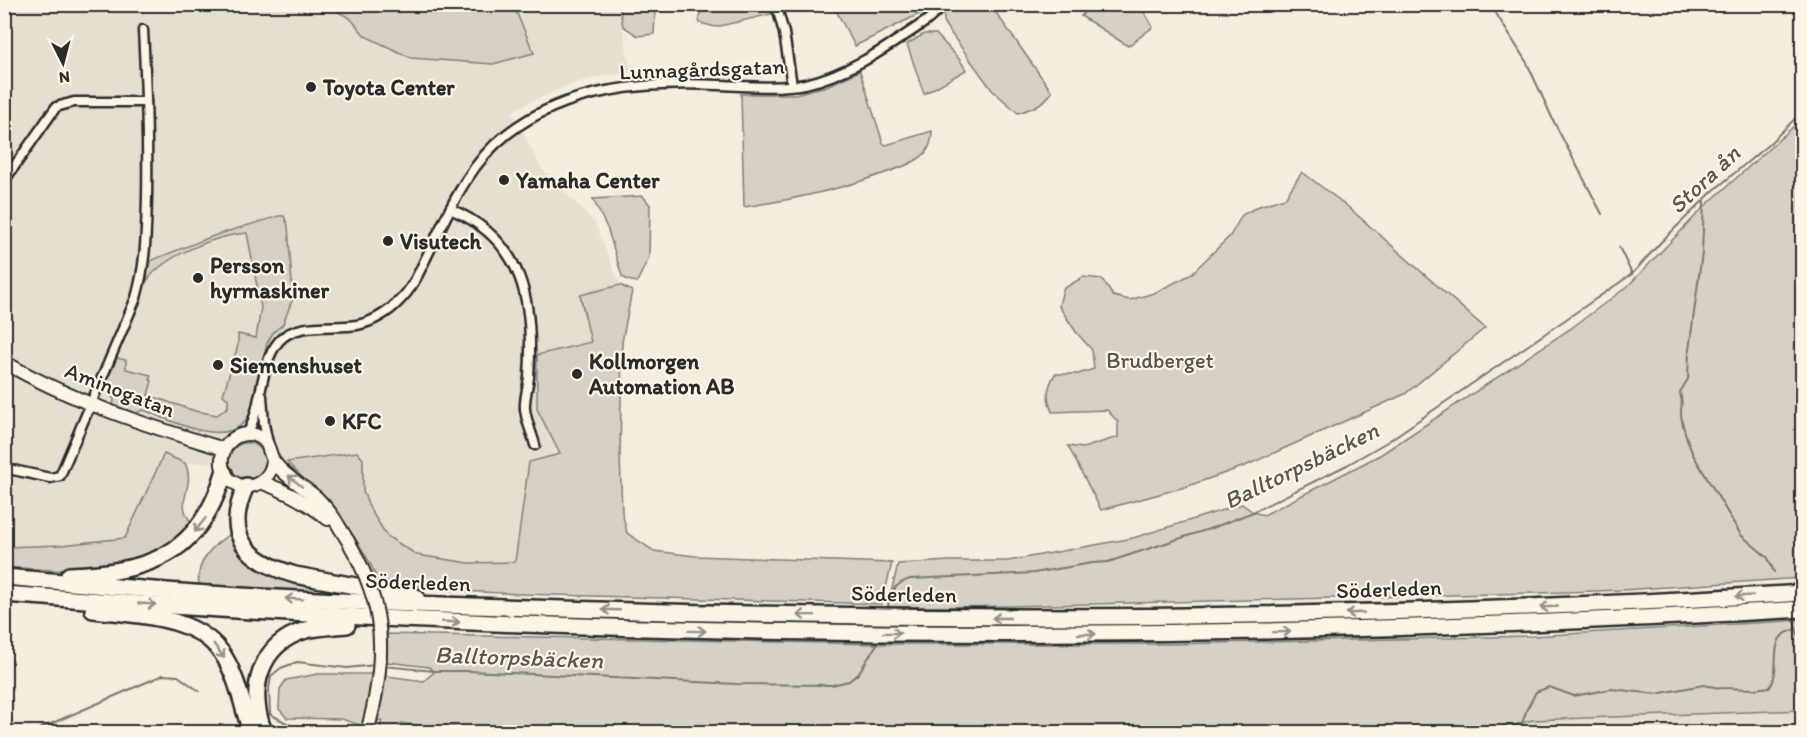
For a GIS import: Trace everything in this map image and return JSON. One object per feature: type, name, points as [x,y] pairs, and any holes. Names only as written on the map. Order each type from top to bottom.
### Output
[{"type":"highway","points":[[4,577],[83,574],[132,568],[159,559],[180,546],[199,528],[213,504],[224,472]]},
{"type":"highway","points":[[254,484],[239,502],[237,523],[244,546],[259,561],[276,569],[314,579],[468,606]]},
{"type":"highway","name":"Söderleden","points":[[4,577],[191,593],[352,602],[757,615],[957,618],[1192,617],[1512,609],[1803,593]]},
{"type":"highway","points":[[4,595],[152,618],[200,632],[210,639],[225,657],[251,732]]},
{"type":"highway","name":"Söderleden","points":[[4,595],[392,619],[754,632],[1128,634],[1513,624],[1803,609]]},
{"type":"highway","points":[[264,732],[257,705],[257,682],[267,657],[277,647],[304,631],[392,619]]},
{"type":"main road","name":"Aminogatan","points":[[4,363],[91,404],[224,449]]},
{"type":"main road","points":[[254,484],[268,475],[273,461],[269,446],[257,436],[247,434],[231,440],[224,449],[221,461],[224,472],[236,484],[254,484],[287,492],[311,505],[340,528]]},
{"type":"main road","points":[[273,461],[318,499],[332,514],[363,568],[375,599],[381,655],[378,681],[367,730]]},
{"type":"street","points":[[777,4],[792,86]]},
{"type":"street","name":"Lunnagårdsgatan","points":[[247,434],[262,390],[266,368],[273,350],[282,337],[291,332],[306,329],[359,325],[373,320],[397,303],[415,280],[450,209],[475,166],[498,141],[534,117],[574,99],[603,91],[653,85],[770,87],[805,84],[847,69],[925,22],[946,4]]},
{"type":"street","points":[[4,468],[50,478],[60,476],[136,298],[144,270],[147,174],[143,30]]},
{"type":"street","points":[[4,181],[56,106],[74,102],[146,102]]},
{"type":"street","points":[[450,209],[476,222],[498,242],[513,264],[524,288],[531,331],[525,409],[535,444]]},
{"type":"street","name":"Lunnagårdsgatan","points":[[262,390],[264,424],[269,446]]},
{"type":"shaded area","points":[[529,4],[619,5],[630,69],[629,73],[601,76],[572,84],[512,112],[542,169],[595,223],[620,285],[580,295],[591,342],[537,409],[560,455],[529,462],[516,562],[469,563],[417,555],[387,536],[370,509],[363,490],[363,459],[357,452],[286,462],[185,463],[164,454],[126,538],[62,545],[5,547],[4,5],[325,5],[350,18],[365,36],[493,64],[515,9]]},
{"type":"shaded area","points":[[1802,710],[1802,732],[1505,732],[1507,727],[1533,720]]},
{"type":"green space","points":[[953,4],[992,7],[1052,92],[1045,100],[1037,106],[1018,113],[992,90],[945,25],[943,14]]},
{"type":"green space","points":[[325,5],[529,5],[515,9],[534,53],[493,64],[411,58],[365,36],[350,18]]},
{"type":"green space","points":[[619,5],[662,5],[655,13],[654,34],[638,36],[623,26]]},
{"type":"green space","points":[[706,5],[790,5],[788,10],[716,27],[699,23],[701,7]]},
{"type":"green space","points":[[833,5],[933,5],[855,46]]},
{"type":"green space","points":[[1091,5],[1140,5],[1153,27],[1128,46],[1081,16]]},
{"type":"green space","points":[[924,34],[936,34],[966,70],[924,94],[907,44]]},
{"type":"green space","points":[[860,71],[883,143],[886,145],[932,131],[930,143],[924,154],[904,166],[846,186],[744,207],[741,94],[795,94],[827,86]]},
{"type":"green space","points":[[1802,119],[1802,578],[1538,593],[887,609],[898,564],[1008,561],[1133,538],[1242,504],[1253,512],[1264,515],[1380,455],[1570,329],[1628,286],[1705,206]]},
{"type":"green space","name":"Brudberget","points":[[1302,172],[1347,206],[1485,328],[1405,394],[1245,466],[1185,487],[1101,510],[1068,446],[1083,448],[1118,437],[1118,422],[1107,410],[1052,412],[1048,397],[1050,383],[1055,374],[1078,374],[1094,369],[1092,350],[1076,332],[1059,306],[1063,289],[1083,277],[1102,279],[1113,296],[1130,300],[1154,293],[1190,275],[1230,236],[1242,215],[1259,206],[1285,198]]},
{"type":"green space","points":[[643,196],[650,205],[649,257],[637,282],[627,280],[622,276],[608,230],[593,199]]},
{"type":"green space","points":[[284,216],[288,226],[293,298],[283,324],[273,333],[267,343],[250,415],[237,428],[226,432],[215,432],[190,428],[143,410],[136,413],[113,406],[114,399],[104,388],[117,358],[126,360],[126,369],[151,375],[150,380],[152,381],[148,395],[195,411],[217,415],[228,407],[228,399],[223,395],[238,345],[238,334],[256,338],[261,307],[247,233],[206,242],[192,248],[165,263],[147,281],[147,270],[152,260],[216,235]]},
{"type":"green space","points":[[620,285],[632,291],[622,342],[620,455],[622,512],[627,533],[654,551],[695,556],[892,563],[882,604],[521,594],[459,591],[378,581],[370,563],[350,531],[326,502],[287,462],[357,452],[363,459],[363,491],[370,509],[387,536],[417,555],[469,563],[515,562],[529,462],[560,454],[537,409],[537,355],[591,342],[580,295]]},
{"type":"green space","points":[[247,443],[260,448],[265,461],[260,474],[247,479],[234,474],[229,461],[234,448]]},
{"type":"green space","points":[[164,454],[185,463],[188,472],[184,502],[187,516],[193,524],[181,538],[146,559],[67,571],[5,567],[4,547],[62,545],[125,538]]},
{"type":"green space","points":[[229,535],[256,569],[275,577],[366,596],[199,584],[198,577],[206,555]]},
{"type":"green space","points":[[1802,620],[1802,710],[1533,720],[1507,727],[1505,732],[600,732],[491,727],[469,732],[469,728],[401,723],[398,732],[379,732],[382,720],[360,725],[341,719],[287,718],[279,709],[280,689],[286,680],[318,674],[372,674],[424,681],[434,672],[429,667],[387,662],[387,634],[877,644],[1168,644],[1533,636]]},
{"type":"waterway","points":[[1490,4],[1527,63],[1554,122],[1602,214]]},
{"type":"waterway","name":"Balltorpsbäcken","points":[[887,609],[896,586],[910,579],[1034,573],[1108,562],[1253,512],[1347,465],[1387,442],[1632,274],[1712,192],[1769,144],[1802,112]]},
{"type":"waterway","name":"Stora ån","points":[[1704,201],[1702,253],[1689,350],[1688,379],[1680,392],[1682,421],[1693,454],[1741,535],[1768,558],[1774,572]]},
{"type":"waterway","points":[[1619,247],[1632,274]]},
{"type":"waterway","points":[[1794,621],[1802,649]]},
{"type":"waterway","points":[[1519,732],[1536,692],[1549,687],[1574,696],[1611,689],[1656,694],[1703,685],[1720,688],[1770,687],[1775,675],[1779,641],[1783,635],[1795,629]]},
{"type":"waterway","name":"Balltorpsbäcken","points":[[384,666],[434,671],[737,684],[832,685],[849,681],[858,674],[877,644]]},
{"type":"waterway","name":"Balltorpsbäcken","points":[[355,730],[336,726],[292,726],[270,714],[271,676],[281,668],[297,662],[347,668],[375,665]]},
{"type":"waterway","name":"Balltorpsbäcken","points":[[32,732],[163,675],[178,676],[199,691]]},
{"type":"place","name":"Toyota Center","points":[[311,87]]},
{"type":"place","name":"Yamaha Center","points":[[504,180]]},
{"type":"place","name":"Visutech","points":[[388,241]]},
{"type":"place","name":"Persson hyrmaskiner","points":[[198,278]]},
{"type":"place","name":"Siemenshuset","points":[[218,365]]},
{"type":"place","name":"Kollmorgen Automation AB","points":[[577,374]]},
{"type":"place","name":"KFC","points":[[330,421]]}]
